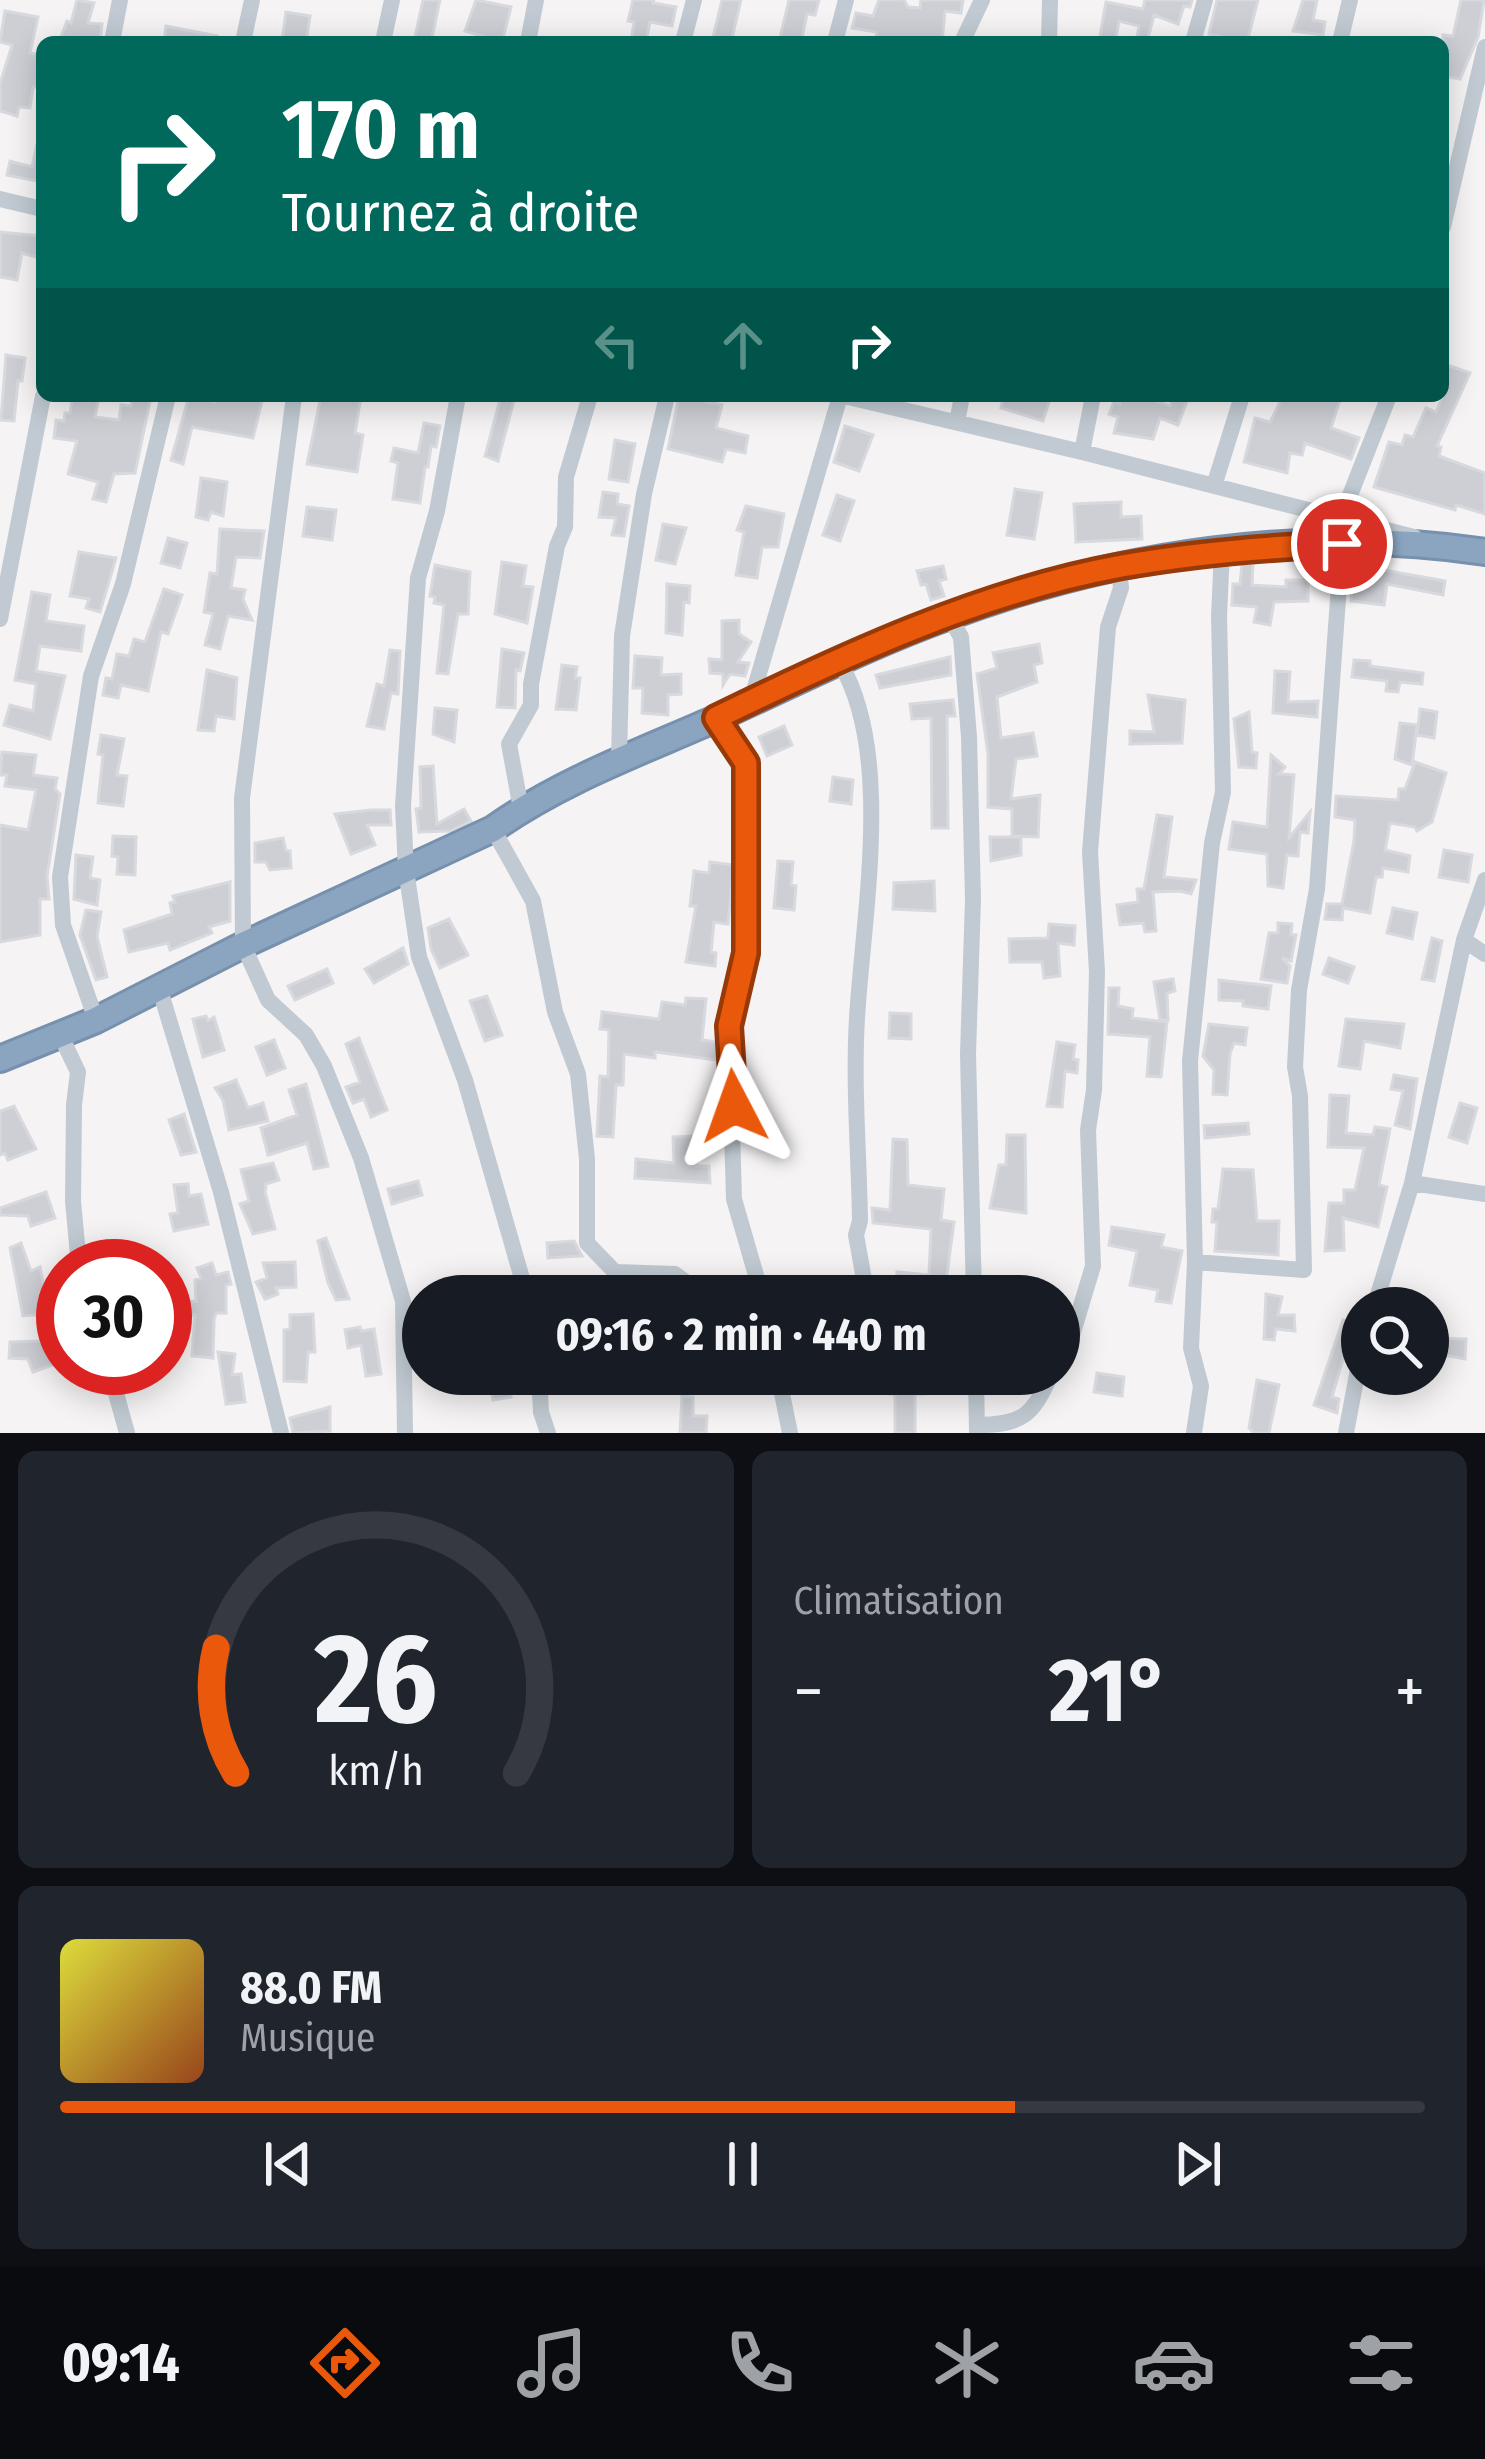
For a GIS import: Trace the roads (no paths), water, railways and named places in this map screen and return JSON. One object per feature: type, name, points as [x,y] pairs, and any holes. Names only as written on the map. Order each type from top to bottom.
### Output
[{"type":"highway","points":[[0,1059],[96,1021],[243,946],[494,829],[521,809],[619,759],[949,616],[1036,586],[1222,551],[1342,544],[1449,546],[1485,552]]},
{"type":"street","points":[[113,36],[120,0]]},
{"type":"street","points":[[244,36],[253,0]]},
{"type":"street","points":[[384,36],[392,0]]},
{"type":"street","points":[[529,36],[536,0]]},
{"type":"street","points":[[685,36],[694,0]]},
{"type":"street","points":[[837,36],[846,0]]},
{"type":"street","points":[[965,36],[982,0]]},
{"type":"street","points":[[1049,36],[1050,0]]},
{"type":"street","points":[[1195,36],[1205,0]]},
{"type":"street","points":[[1341,36],[1350,0]]},
{"type":"street","points":[[1449,201],[1485,47]]},
{"type":"street","points":[[0,199],[36,208]]},
{"type":"street","points":[[0,619],[42,402]]},
{"type":"street","points":[[96,1021],[63,925],[60,877],[91,676],[123,584],[167,402]]},
{"type":"street","points":[[293,402],[242,799],[243,946],[268,1000],[306,1034],[324,1066],[361,1158],[403,1301],[405,1433]]},
{"type":"street","points":[[457,402],[437,511],[418,578],[403,806],[406,870],[419,957],[465,1080],[520,1275]]},
{"type":"street","points":[[521,809],[509,744],[531,705],[531,684],[565,527],[566,477],[588,402]]},
{"type":"street","points":[[619,759],[622,636],[644,494],[666,402]]},
{"type":"street","points":[[752,701],[840,402]]},
{"type":"street","points":[[887,402],[1449,546]]},
{"type":"street","points":[[957,422],[961,402]]},
{"type":"street","points":[[1082,452],[1093,402]]},
{"type":"street","points":[[1214,486],[1240,402]]},
{"type":"street","points":[[1341,518],[1387,402]]},
{"type":"street","points":[[1195,1262],[1304,1270],[1300,1096],[1295,1066],[1299,990],[1317,889],[1342,544]]},
{"type":"street","points":[[1194,1433],[1201,1386],[1191,1348],[1195,1262],[1190,1061],[1212,843],[1223,792],[1222,551]]},
{"type":"street","points":[[1080,1309],[1093,1266],[1088,1130],[1094,1090],[1097,972],[1090,852],[1108,627],[1121,588],[1119,567]]},
{"type":"street","points":[[949,616],[962,638],[969,737],[973,899],[968,1054],[973,1275]]},
{"type":"street","points":[[840,663],[857,692],[868,779],[868,891],[856,1021],[860,1221],[856,1235],[863,1275]]},
{"type":"street","points":[[716,718],[746,763],[746,953],[729,1026],[734,1198],[756,1275]]},
{"type":"street","points":[[494,829],[533,901],[555,1012],[578,1074],[587,1243],[615,1272],[676,1275]]},
{"type":"street","points":[[1380,1287],[1412,1184],[1464,940],[1485,880]]},
{"type":"street","points":[[1464,940],[1485,954]]},
{"type":"street","points":[[160,990],[220,1192],[281,1433]]},
{"type":"street","points":[[59,1032],[78,1072],[73,1201],[77,1239]]},
{"type":"street","points":[[1412,1184],[1485,1195]]},
{"type":"street","points":[[116,1395],[127,1433]]},
{"type":"street","points":[[540,1395],[548,1433]]},
{"type":"street","points":[[782,1395],[790,1433]]},
{"type":"street","points":[[976,1395],[977,1429],[1007,1425],[1036,1407],[1041,1395]]},
{"type":"street","points":[[1346,1433],[1353,1395]]}]
